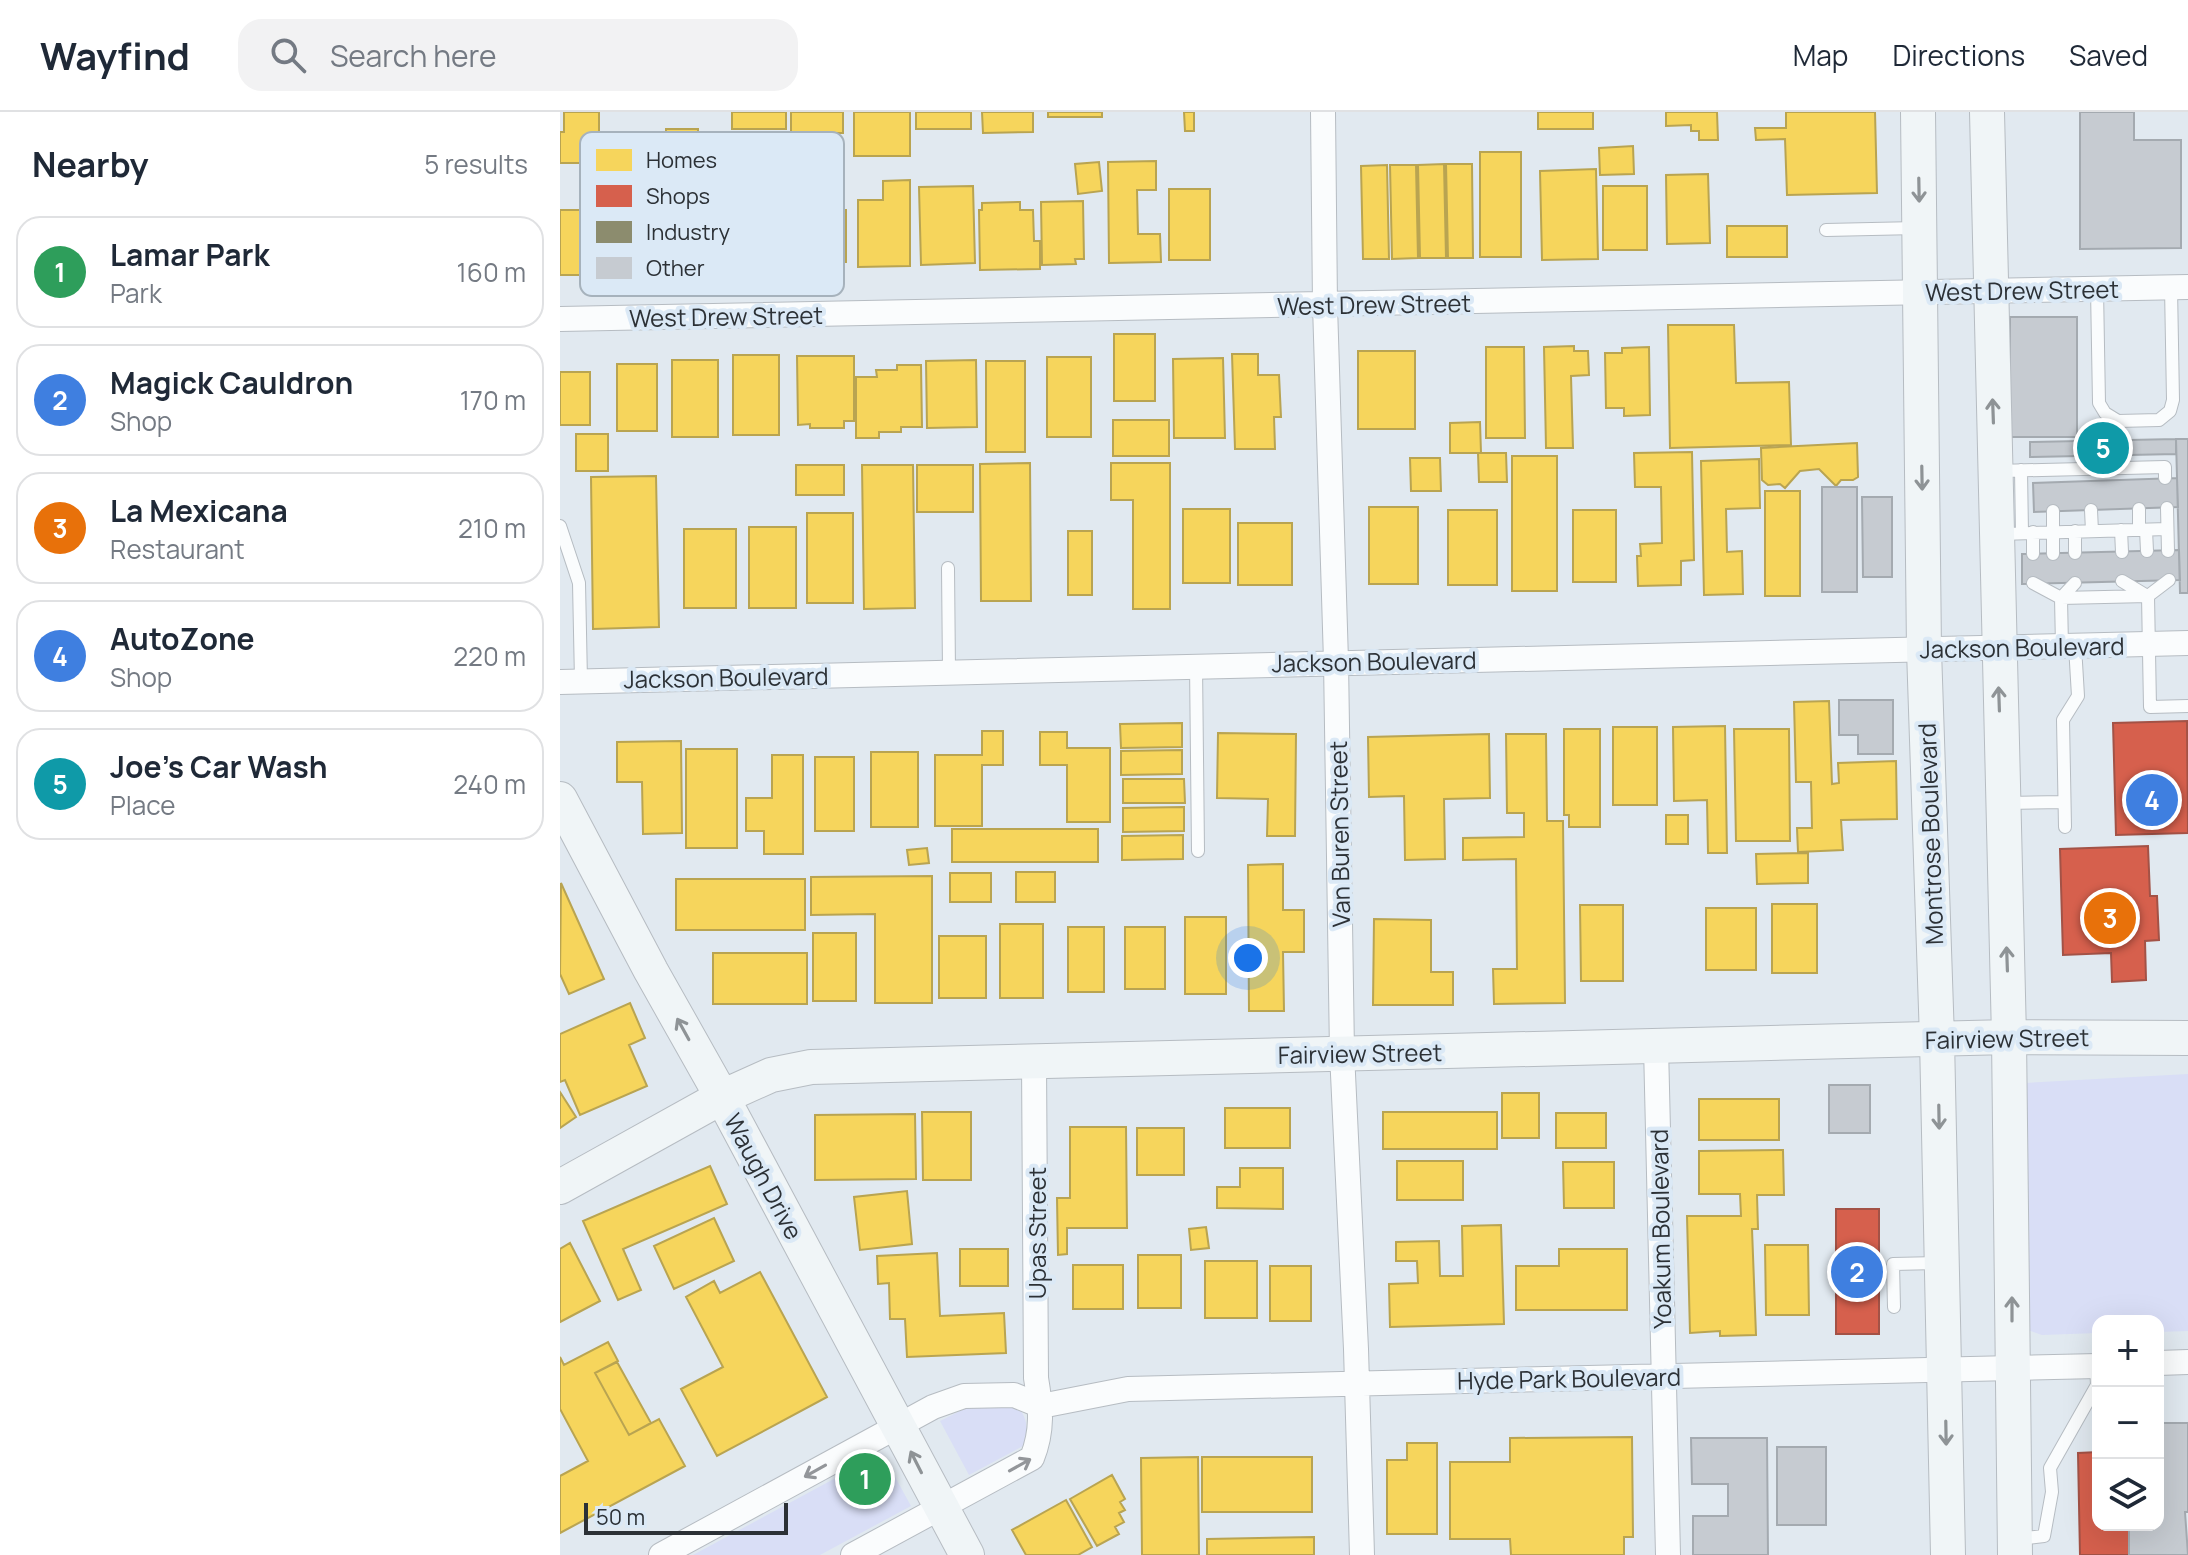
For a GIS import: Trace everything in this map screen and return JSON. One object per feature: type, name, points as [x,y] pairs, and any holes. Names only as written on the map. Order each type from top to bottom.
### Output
[{"type":"main road","name":"Montrose Boulevard","points":[[1918,112],[1924,650],[1937,1039],[1948,1555]]},
{"type":"main road","points":[[1987,112],[1989,291],[2007,471],[2017,533],[1998,648],[2009,1037],[2013,1368],[2032,1469],[2015,1547]]},
{"type":"main road","name":"Waugh Drive","points":[[565,820],[722,1097],[967,1555]]},
{"type":"main road","name":"Fairview Street","points":[[560,1187],[722,1097],[771,1075],[811,1067],[2009,1037],[2188,1038]]},
{"type":"street","name":"Van Buren Street","points":[[1323,112],[1342,1053],[1362,1555]]},
{"type":"street","name":"West Drew Street","points":[[560,319],[2180,287]]},
{"type":"street","name":"Jackson Boulevard","points":[[571,681],[2188,643]]},
{"type":"street","name":"Yoakum Boulevard","points":[[1656,1046],[1668,1555]]},
{"type":"street","name":"Upas Street","points":[[1034,1061],[1036,1378],[1041,1406]]},
{"type":"street","points":[[2164,1363],[2188,1362]]},
{"type":"street","name":"Hyde Park Boulevard","points":[[661,1555],[933,1407],[964,1396],[1014,1395],[1041,1406],[1128,1389],[2092,1366]]},
{"type":"street","points":[[853,1555],[1032,1458],[1040,1436],[1041,1406]]},
{"type":"lane","points":[[1826,230],[1920,228]]},
{"type":"lane","points":[[2097,289],[2099,403],[2105,413],[2118,421],[2159,420],[2170,411],[2180,287]]},
{"type":"lane","points":[[2007,471],[2051,476],[2138,474],[2165,467],[2165,478]]},
{"type":"lane","points":[[2167,508],[2168,551]]},
{"type":"lane","points":[[2139,509],[2147,551]]},
{"type":"lane","points":[[2091,510],[2092,531]]},
{"type":"lane","points":[[2053,511],[2053,554]]},
{"type":"lane","points":[[560,526],[579,583],[571,681]]},
{"type":"lane","points":[[2017,533],[2167,529]]},
{"type":"lane","points":[[2121,530],[2122,552]]},
{"type":"lane","points":[[2075,531],[2075,553]]},
{"type":"lane","points":[[2017,533],[2033,554]]},
{"type":"lane","points":[[948,568],[949,672]]},
{"type":"lane","points":[[2033,583],[2061,598],[2148,596],[2169,580]]},
{"type":"lane","points":[[2122,581],[2148,596]]},
{"type":"lane","points":[[2148,581],[2150,707],[2188,706]]},
{"type":"lane","points":[[2054,583],[2061,598],[2078,696],[2063,720],[2065,827]]},
{"type":"lane","points":[[2061,598],[2075,583]]},
{"type":"lane","points":[[1196,665],[1198,851]]},
{"type":"lane","points":[[2002,803],[2064,802]]},
{"type":"lane","points":[[1894,1307],[1893,1264],[1941,1262]]},
{"type":"lane","points":[[2032,1469],[2095,1387]]},
{"type":"shaded area","points":[[2188,1074],[2188,1331],[2164,1332],[2164,1315],[2092,1315],[2092,1333],[2042,1335],[2028,1330],[2024,1083]]},
{"type":"shaded area","points":[[1015,1404],[1026,1424],[1023,1446],[969,1475],[940,1421],[968,1407]]},
{"type":"shaded area","points":[[882,1453],[911,1506],[820,1555],[693,1555]]},
{"type":"building: Homes","points":[[564,112],[599,112],[599,132],[580,132],[580,163],[560,163],[560,132],[564,132]]},
{"type":"building: Homes","points":[[732,112],[786,112],[786,129],[732,129]]},
{"type":"building: Homes","points":[[791,112],[843,112],[843,132],[791,132]]},
{"type":"building: Homes","points":[[854,112],[910,112],[910,156],[854,156]]},
{"type":"building: Homes","points":[[916,112],[971,112],[971,129],[916,129]]},
{"type":"building: Homes","points":[[982,112],[1033,112],[1033,132],[983,133]]},
{"type":"building: Homes","points":[[1048,112],[1102,112],[1102,117],[1048,117]]},
{"type":"building: Homes","points":[[1184,112],[1194,112],[1194,131],[1185,131]]},
{"type":"building: Homes","points":[[1538,112],[1593,112],[1593,129],[1538,129]]},
{"type":"building: Homes","points":[[1666,112],[1717,112],[1718,140],[1699,140],[1699,131],[1691,131],[1691,125],[1666,126]]},
{"type":"building: Homes","points":[[1786,112],[1875,112],[1877,193],[1787,195],[1785,139],[1756,140],[1755,128],[1786,128]]},
{"type":"building: Homes","points":[[666,129],[698,129],[698,132],[666,132]]},
{"type":"building: Homes","points":[[1633,146],[1634,174],[1600,175],[1599,148]]},
{"type":"building: Homes","points":[[1480,152],[1521,152],[1521,257],[1480,257]]},
{"type":"building: Homes","points":[[1156,161],[1156,190],[1137,190],[1138,234],[1160,234],[1161,262],[1109,263],[1108,162]]},
{"type":"building: Homes","points":[[1099,162],[1102,191],[1078,194],[1075,164]]},
{"type":"building: Homes","points":[[1444,164],[1446,258],[1420,258],[1418,165]]},
{"type":"building: Homes","points":[[1446,164],[1472,164],[1473,258],[1448,258]]},
{"type":"building: Homes","points":[[1387,165],[1389,259],[1363,259],[1361,166]]},
{"type":"building: Homes","points":[[1390,165],[1416,165],[1418,258],[1392,259]]},
{"type":"building: Homes","points":[[1596,169],[1598,259],[1542,260],[1540,171]]},
{"type":"building: Homes","points":[[1708,174],[1710,243],[1667,244],[1666,175]]},
{"type":"building: Homes","points":[[910,180],[910,266],[858,267],[858,200],[883,200],[883,181]]},
{"type":"building: Homes","points":[[973,186],[975,263],[921,265],[919,187]]},
{"type":"building: Homes","points":[[1603,186],[1647,186],[1647,250],[1603,250]]},
{"type":"building: Homes","points":[[1169,189],[1210,189],[1210,260],[1169,260]]},
{"type":"building: Homes","points":[[1083,201],[1084,259],[1075,259],[1076,264],[1042,265],[1041,202]]},
{"type":"building: Homes","points":[[1020,202],[1020,210],[1033,210],[1034,241],[1040,241],[1040,269],[980,270],[979,210],[982,210],[982,203]]},
{"type":"building: Homes","points":[[560,210],[580,210],[580,275],[560,275]]},
{"type":"building: Homes","points":[[844,210],[846,210],[844,262]]},
{"type":"building: Homes","points":[[1727,226],[1787,226],[1787,257],[1727,257]]},
{"type":"building: Homes","points":[[1668,325],[1734,325],[1736,383],[1789,382],[1791,445],[1670,448]]},
{"type":"building: Homes","points":[[1114,334],[1155,334],[1155,401],[1114,401]]},
{"type":"building: Homes","points":[[1574,346],[1574,351],[1588,351],[1589,375],[1571,376],[1573,448],[1546,448],[1544,347]]},
{"type":"building: Homes","points":[[1486,347],[1524,347],[1525,438],[1486,438]]},
{"type":"building: Homes","points":[[1649,347],[1650,415],[1624,416],[1624,408],[1606,408],[1605,353],[1622,353],[1622,348]]},
{"type":"building: Homes","points":[[1358,351],[1415,351],[1415,429],[1358,429]]},
{"type":"building: Homes","points":[[1232,354],[1258,354],[1258,375],[1279,375],[1281,417],[1274,417],[1275,449],[1235,449]]},
{"type":"building: Homes","points":[[733,355],[779,355],[779,435],[733,435]]},
{"type":"building: Homes","points":[[797,356],[854,356],[854,421],[844,421],[844,428],[798,425]]},
{"type":"building: Homes","points":[[1047,357],[1091,357],[1091,437],[1047,437]]},
{"type":"building: Homes","points":[[1223,358],[1225,438],[1174,438],[1173,359]]},
{"type":"building: Homes","points":[[672,360],[718,360],[718,437],[672,437]]},
{"type":"building: Homes","points":[[976,360],[977,427],[927,428],[926,361]]},
{"type":"building: Homes","points":[[986,361],[1025,361],[1025,452],[986,452]]},
{"type":"building: Homes","points":[[617,364],[657,364],[657,431],[617,431]]},
{"type":"building: Homes","points":[[897,365],[921,365],[922,427],[901,427],[901,432],[879,432],[879,438],[856,438],[856,377],[877,377],[876,370],[897,370]]},
{"type":"building: Homes","points":[[560,372],[590,372],[590,425],[560,425]]},
{"type":"building: Homes","points":[[1113,420],[1169,420],[1169,456],[1113,456]]},
{"type":"building: Homes","points":[[1480,422],[1481,453],[1450,453],[1450,423]]},
{"type":"building: Homes","points":[[576,434],[608,434],[608,471],[576,471]]},
{"type":"building: Homes","points":[[1857,443],[1858,477],[1853,480],[1841,480],[1836,486],[1819,469],[1800,471],[1785,488],[1780,484],[1768,485],[1762,480],[1761,448]]},
{"type":"building: Homes","points":[[1692,452],[1694,560],[1681,561],[1681,585],[1638,586],[1637,556],[1641,556],[1640,544],[1662,543],[1661,487],[1635,487],[1634,453]]},
{"type":"building: Homes","points":[[1478,453],[1506,453],[1507,482],[1479,482]]},
{"type":"building: Homes","points":[[1512,456],[1557,456],[1557,591],[1512,591]]},
{"type":"building: Homes","points":[[1410,458],[1440,458],[1441,491],[1411,491]]},
{"type":"building: Homes","points":[[1759,459],[1760,508],[1726,509],[1727,552],[1742,551],[1743,594],[1704,595],[1701,461]]},
{"type":"building: Homes","points":[[1030,463],[1031,601],[981,601],[980,464]]},
{"type":"building: Homes","points":[[1111,463],[1170,463],[1170,609],[1133,609],[1133,500],[1111,500]]},
{"type":"building: Homes","points":[[796,465],[844,465],[844,495],[796,495]]},
{"type":"building: Homes","points":[[862,465],[913,465],[915,608],[864,609]]},
{"type":"building: Homes","points":[[917,465],[973,465],[973,512],[917,512]]},
{"type":"building: Homes","points":[[656,476],[659,627],[593,629],[591,477]]},
{"type":"building: Homes","points":[[1765,491],[1800,491],[1800,596],[1765,596]]},
{"type":"building: Homes","points":[[1369,507],[1418,507],[1418,584],[1369,584]]},
{"type":"building: Homes","points":[[1183,509],[1230,509],[1230,583],[1183,583]]},
{"type":"building: Homes","points":[[1448,510],[1497,510],[1497,585],[1448,585]]},
{"type":"building: Homes","points":[[1573,510],[1616,510],[1616,582],[1573,582]]},
{"type":"building: Homes","points":[[807,513],[853,513],[853,603],[807,603]]},
{"type":"building: Homes","points":[[1238,523],[1292,523],[1292,585],[1238,585]]},
{"type":"building: Homes","points":[[749,527],[796,527],[796,608],[749,608]]},
{"type":"building: Homes","points":[[684,529],[736,529],[736,608],[684,608]]},
{"type":"building: Homes","points":[[1068,531],[1092,531],[1092,595],[1068,595]]},
{"type":"building: Homes","points":[[1829,701],[1832,784],[1839,783],[1838,763],[1896,761],[1897,819],[1841,820],[1843,850],[1798,852],[1797,828],[1812,828],[1811,782],[1796,782],[1794,702]]},
{"type":"building: Homes","points":[[1182,723],[1182,747],[1121,748],[1120,724]]},
{"type":"building: Homes","points":[[1725,726],[1727,853],[1708,853],[1707,800],[1674,801],[1673,727]]},
{"type":"building: Homes","points":[[1613,727],[1657,727],[1657,805],[1613,805]]},
{"type":"building: Homes","points":[[1564,729],[1600,729],[1600,827],[1569,827],[1569,815],[1564,815]]},
{"type":"building: Homes","points":[[1734,729],[1789,729],[1790,841],[1736,841]]},
{"type":"building: Homes","points":[[982,731],[1003,731],[1003,765],[982,765],[982,826],[935,826],[935,755],[982,755]]},
{"type":"building: Homes","points":[[1040,732],[1067,732],[1067,748],[1110,748],[1110,822],[1067,822],[1067,765],[1040,765]]},
{"type":"building: Homes","points":[[1218,733],[1296,734],[1295,836],[1267,836],[1268,799],[1217,798]]},
{"type":"building: Homes","points":[[1489,734],[1490,798],[1444,799],[1445,859],[1405,860],[1404,796],[1369,797],[1368,737]]},
{"type":"building: Homes","points":[[1506,734],[1546,734],[1547,821],[1563,821],[1565,1003],[1494,1004],[1493,969],[1517,969],[1516,859],[1463,860],[1463,838],[1524,837],[1524,813],[1507,813]]},
{"type":"building: Homes","points":[[681,741],[682,833],[643,834],[642,782],[617,782],[617,742]]},
{"type":"building: Homes","points":[[686,749],[737,749],[737,848],[686,848]]},
{"type":"building: Homes","points":[[1182,750],[1182,774],[1121,775],[1121,751]]},
{"type":"building: Homes","points":[[871,752],[918,752],[918,827],[871,827]]},
{"type":"building: Homes","points":[[772,755],[803,755],[803,854],[764,854],[764,831],[746,831],[746,798],[772,798]]},
{"type":"building: Homes","points":[[815,757],[854,757],[854,831],[815,831]]},
{"type":"building: Homes","points":[[1123,779],[1184,779],[1185,803],[1123,803]]},
{"type":"building: Homes","points":[[1184,807],[1184,831],[1123,832],[1123,808]]},
{"type":"building: Homes","points":[[1666,815],[1688,815],[1688,844],[1666,844]]},
{"type":"building: Homes","points":[[952,829],[1098,829],[1098,862],[952,862]]},
{"type":"building: Homes","points":[[1183,835],[1183,859],[1122,860],[1122,836]]},
{"type":"building: Homes","points":[[927,848],[929,863],[909,865],[907,850]]},
{"type":"building: Homes","points":[[1808,853],[1808,883],[1757,884],[1756,854]]},
{"type":"building: Homes","points":[[1283,864],[1283,910],[1304,910],[1304,952],[1283,952],[1284,1011],[1249,1011],[1248,865]]},
{"type":"building: Homes","points":[[1016,872],[1055,872],[1055,902],[1016,902]]},
{"type":"building: Homes","points":[[950,873],[991,873],[991,902],[950,902]]},
{"type":"building: Homes","points":[[932,876],[932,1003],[875,1003],[875,914],[811,915],[811,877]]},
{"type":"building: Homes","points":[[676,879],[805,879],[805,930],[676,930]]},
{"type":"building: Homes","points":[[561,883],[604,979],[569,994],[560,974]]},
{"type":"building: Homes","points":[[1772,904],[1817,904],[1817,973],[1772,973]]},
{"type":"building: Homes","points":[[1580,905],[1623,905],[1623,981],[1581,981]]},
{"type":"building: Homes","points":[[1706,908],[1756,908],[1756,970],[1706,970]]},
{"type":"building: Homes","points":[[1185,917],[1226,917],[1226,994],[1185,994]]},
{"type":"building: Homes","points":[[1374,919],[1431,920],[1431,972],[1453,972],[1453,1005],[1373,1005]]},
{"type":"building: Homes","points":[[1000,924],[1043,924],[1043,998],[1000,998]]},
{"type":"building: Homes","points":[[1068,927],[1104,927],[1104,992],[1068,992]]},
{"type":"building: Homes","points":[[1125,927],[1165,927],[1165,989],[1125,989]]},
{"type":"building: Homes","points":[[813,933],[856,933],[856,1001],[813,1001]]},
{"type":"building: Homes","points":[[939,936],[986,936],[986,998],[939,998]]},
{"type":"building: Homes","points":[[713,953],[807,953],[807,1004],[713,1004]]},
{"type":"building: Homes","points":[[630,1003],[645,1038],[629,1045],[647,1086],[580,1115],[565,1080],[560,1082],[560,1034]]},
{"type":"building: Homes","points":[[560,1092],[576,1117],[560,1128]]},
{"type":"building: Homes","points":[[1502,1093],[1539,1093],[1539,1138],[1502,1138]]},
{"type":"building: Homes","points":[[1699,1099],[1779,1099],[1779,1140],[1699,1140]]},
{"type":"building: Homes","points":[[1225,1108],[1290,1108],[1290,1148],[1225,1148]]},
{"type":"building: Homes","points":[[922,1112],[971,1112],[971,1180],[923,1180]]},
{"type":"building: Homes","points":[[1383,1112],[1497,1112],[1497,1149],[1383,1149]]},
{"type":"building: Homes","points":[[1556,1113],[1606,1113],[1606,1148],[1556,1148]]},
{"type":"building: Homes","points":[[915,1114],[916,1179],[815,1180],[815,1115]]},
{"type":"building: Homes","points":[[1070,1127],[1126,1127],[1127,1228],[1067,1228],[1067,1254],[1058,1255],[1057,1198],[1070,1198]]},
{"type":"building: Homes","points":[[1137,1128],[1184,1128],[1184,1175],[1137,1175]]},
{"type":"building: Homes","points":[[1783,1150],[1784,1195],[1757,1195],[1758,1229],[1752,1229],[1756,1335],[1720,1336],[1720,1331],[1690,1333],[1687,1216],[1741,1216],[1740,1194],[1699,1194],[1699,1151]]},
{"type":"building: Homes","points":[[1397,1161],[1463,1161],[1463,1200],[1397,1200]]},
{"type":"building: Homes","points":[[1563,1162],[1614,1162],[1614,1208],[1564,1208]]},
{"type":"building: Homes","points":[[710,1166],[727,1204],[623,1249],[641,1290],[618,1300],[583,1221]]},
{"type":"building: Homes","points":[[1240,1168],[1283,1168],[1283,1209],[1217,1208],[1217,1187],[1240,1187]]},
{"type":"building: Homes","points":[[907,1191],[912,1244],[860,1250],[854,1197]]},
{"type":"building: Homes","points":[[714,1218],[734,1261],[674,1289],[654,1246]]},
{"type":"building: Homes","points":[[1501,1225],[1504,1324],[1390,1327],[1389,1284],[1418,1283],[1417,1261],[1396,1261],[1396,1242],[1439,1241],[1440,1276],[1463,1276],[1462,1226]]},
{"type":"building: Homes","points":[[1206,1227],[1209,1248],[1191,1250],[1189,1229]]},
{"type":"building: Homes","points":[[570,1243],[600,1301],[560,1322],[560,1249]]},
{"type":"building: Homes","points":[[1765,1245],[1808,1245],[1809,1315],[1766,1315]]},
{"type":"building: Homes","points":[[960,1249],[1008,1249],[1008,1286],[960,1286]]},
{"type":"building: Homes","points":[[1559,1249],[1627,1249],[1627,1310],[1516,1310],[1516,1266],[1559,1266]]},
{"type":"building: Homes","points":[[937,1253],[940,1316],[1004,1313],[1006,1353],[907,1357],[905,1319],[890,1319],[889,1283],[878,1284],[877,1256]]},
{"type":"building: Homes","points":[[1138,1255],[1181,1255],[1181,1308],[1138,1308]]},
{"type":"building: Homes","points":[[1205,1261],[1257,1261],[1257,1318],[1205,1318]]},
{"type":"building: Homes","points":[[1073,1265],[1123,1265],[1123,1309],[1073,1309]]},
{"type":"building: Homes","points":[[1270,1266],[1311,1266],[1311,1321],[1270,1321]]},
{"type":"building: Homes","points":[[760,1272],[827,1397],[717,1456],[681,1389],[723,1367],[686,1297],[714,1281],[720,1293]]},
{"type":"building: Homes","points":[[608,1342],[618,1361],[595,1373],[629,1435],[659,1419],[685,1466],[560,1533],[560,1476],[588,1461],[560,1409],[560,1357],[564,1365]]},
{"type":"building: Homes","points":[[617,1362],[651,1423],[629,1435],[595,1373]]},
{"type":"building: Homes","points":[[1632,1437],[1633,1537],[1624,1537],[1624,1555],[1511,1555],[1510,1539],[1450,1539],[1450,1462],[1510,1462],[1510,1438]]},
{"type":"building: Homes","points":[[1407,1443],[1437,1443],[1437,1534],[1387,1534],[1387,1460],[1407,1460]]},
{"type":"building: Homes","points":[[1198,1457],[1199,1555],[1142,1555],[1141,1458]]},
{"type":"building: Homes","points":[[1202,1457],[1312,1457],[1312,1512],[1202,1512]]},
{"type":"building: Homes","points":[[1112,1475],[1125,1499],[1120,1502],[1125,1510],[1119,1513],[1124,1522],[1115,1527],[1119,1534],[1097,1546],[1070,1499]]},
{"type":"building: Homes","points":[[1066,1500],[1092,1547],[1078,1555],[1026,1555],[1012,1530]]},
{"type":"building: Homes","points":[[1314,1537],[1314,1555],[1207,1555],[1207,1539]]},
{"type":"building: Shops","points":[[2187,721],[2188,833],[2116,835],[2113,723]]},
{"type":"building: Shops","points":[[2148,846],[2150,896],[2157,896],[2159,940],[2145,941],[2146,980],[2112,982],[2111,953],[2063,955],[2060,849]]},
{"type":"building: Shops","points":[[1836,1209],[1879,1209],[1879,1334],[1836,1334]]},
{"type":"building: Shops","points":[[2092,1452],[2092,1531],[2129,1531],[2129,1555],[2080,1555],[2078,1453]]},
{"type":"building: Other","points":[[2080,112],[2134,112],[2134,140],[2181,140],[2181,248],[2080,249]]},
{"type":"building: Other","points":[[2010,317],[2077,317],[2077,437],[2010,437]]},
{"type":"building: Other","points":[[2176,439],[2188,439],[2188,593],[2180,593]]},
{"type":"building: Other","points":[[2176,439],[2176,454],[2030,457],[2030,442]]},
{"type":"building: Other","points":[[2177,478],[2178,507],[2034,512],[2033,483]]},
{"type":"building: Other","points":[[1822,487],[1857,487],[1857,592],[1822,592]]},
{"type":"building: Other","points":[[1862,497],[1892,497],[1892,577],[1863,577]]},
{"type":"building: Other","points":[[2179,550],[2180,580],[2022,584],[2022,554]]},
{"type":"building: Other","points":[[1839,700],[1893,700],[1893,754],[1858,754],[1858,735],[1839,735]]},
{"type":"building: Other","points":[[1829,1085],[1870,1085],[1870,1133],[1829,1133]]},
{"type":"building: Other","points":[[2164,1423],[2188,1423],[2188,1512],[2185,1512],[2188,1555],[2129,1555],[2129,1531],[2164,1531]]},
{"type":"building: Other","points":[[1691,1438],[1767,1438],[1768,1555],[1693,1555],[1693,1516],[1728,1516],[1728,1484],[1692,1484]]},
{"type":"building: Other","points":[[1777,1447],[1826,1447],[1826,1525],[1777,1525]]},
{"type":"place","name":"Joe's Car Wash","points":[[2103,448]]},
{"type":"place","name":"AutoZone","points":[[2152,800]]},
{"type":"place","name":"La Mexicana","points":[[2110,918]]},
{"type":"place","name":"Magick Cauldron","points":[[1857,1272]]},
{"type":"place","name":"Lamar Park","points":[[865,1479]]}]
